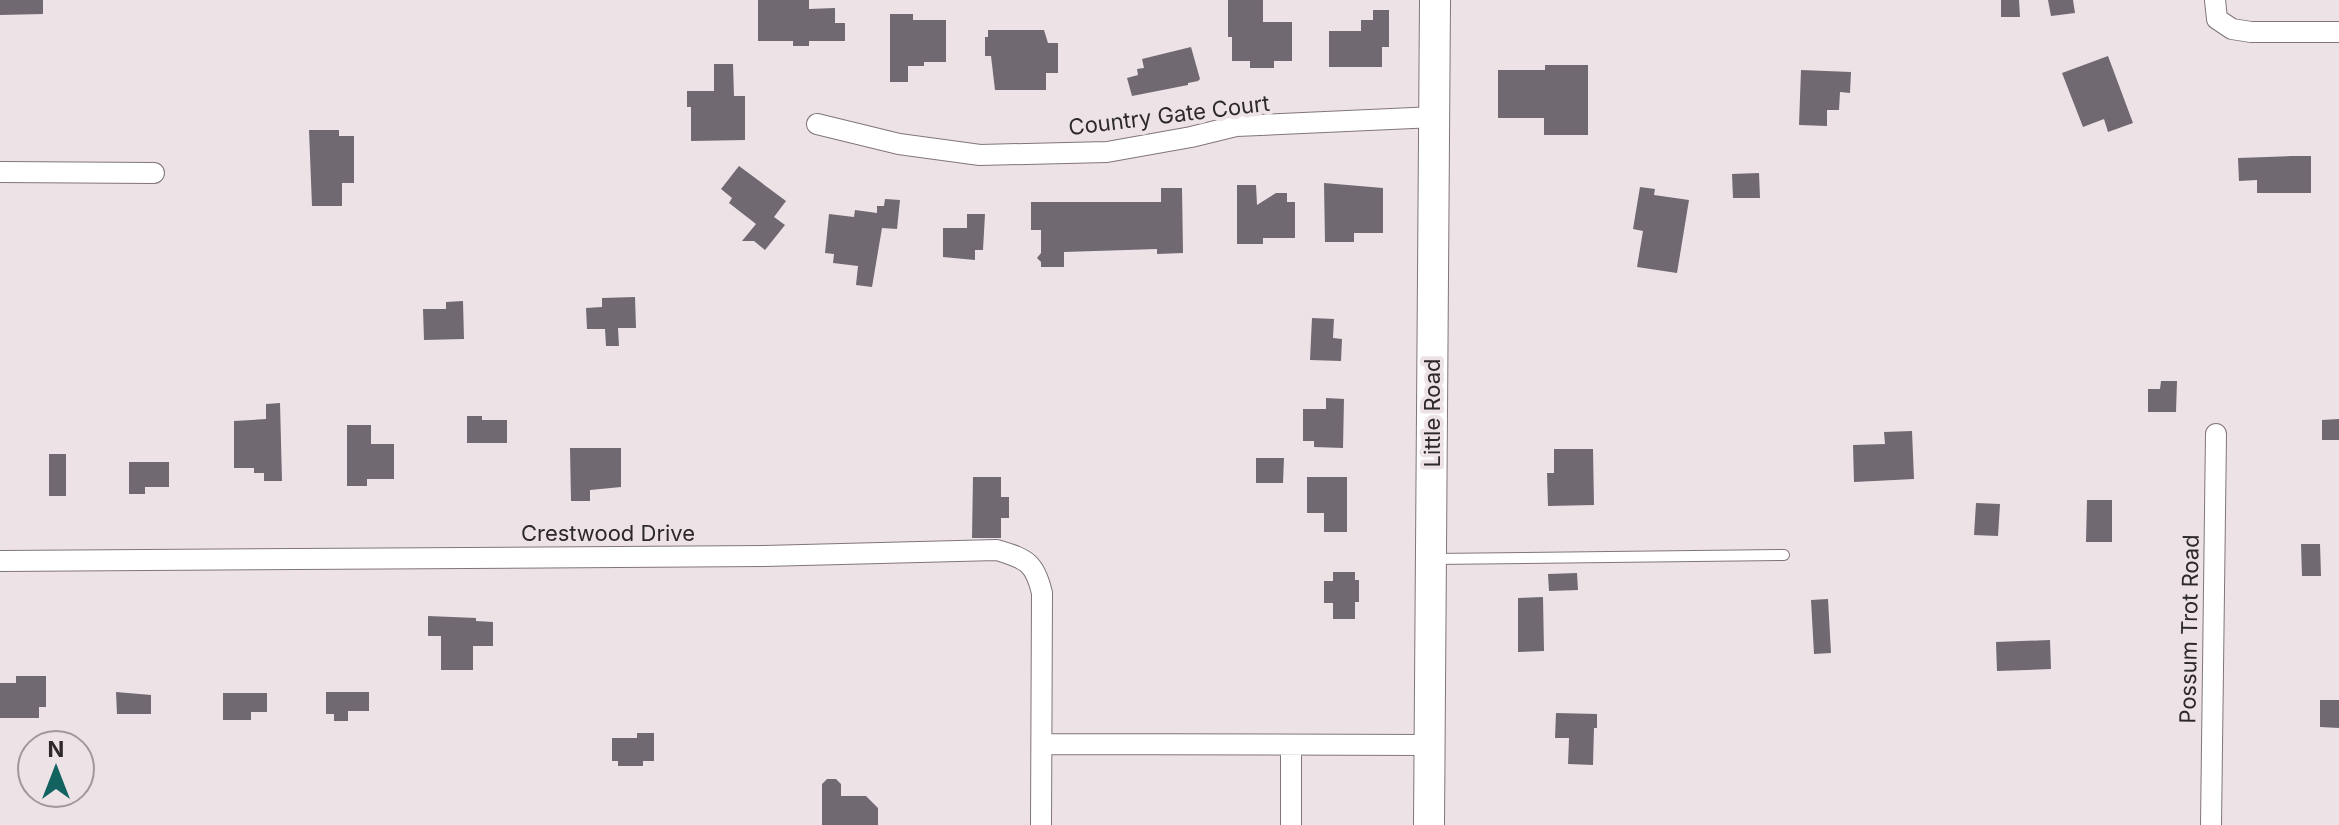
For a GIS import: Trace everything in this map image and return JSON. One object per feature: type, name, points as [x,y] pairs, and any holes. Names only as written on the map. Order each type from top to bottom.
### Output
[{"type":"street","name":"Little Road","points":[[1429,825],[1435,0]]},
{"type":"street","points":[[2215,0],[2217,19],[2232,29],[2251,32],[2339,32]]},
{"type":"street","name":"Country Gate Court","points":[[817,124],[899,144],[980,155],[1107,152],[1236,126],[1435,117]]},
{"type":"street","points":[[0,172],[154,173]]},
{"type":"street","name":"Possum Trot Road","points":[[2211,825],[2216,434]]},
{"type":"street","name":"Crestwood Drive","points":[[0,561],[764,556],[997,550],[1020,557],[1037,572],[1042,593],[1041,825]]},
{"type":"street","points":[[1042,744],[1429,745]]},
{"type":"street","points":[[1291,745],[1291,825]]},
{"type":"lane","points":[[1431,559],[1784,555]]},
{"type":"building","points":[[0,0],[43,0],[43,14],[0,15]]},
{"type":"building","points":[[758,0],[809,0],[809,9],[835,8],[835,23],[845,23],[845,41],[809,41],[809,46],[793,46],[793,41],[758,41]]},
{"type":"building","points":[[1228,0],[1263,0],[1263,22],[1292,22],[1292,61],[1274,61],[1274,68],[1250,68],[1250,61],[1232,61],[1232,37],[1228,37]]},
{"type":"building","points":[[2001,0],[2019,0],[2020,17],[2001,17]]},
{"type":"building","points":[[2048,0],[2073,0],[2075,13],[2051,16]]},
{"type":"building","points":[[1373,10],[1389,10],[1389,47],[1382,47],[1382,67],[1329,67],[1329,31],[1361,31],[1361,20],[1373,20]]},
{"type":"building","points":[[890,14],[913,14],[913,20],[946,20],[946,62],[908,66],[908,82],[890,82]]},
{"type":"building","points":[[988,30],[1044,30],[1048,43],[1058,43],[1058,73],[1046,73],[1046,90],[995,90],[991,56],[985,56]]},
{"type":"building","points":[[1191,47],[1198,81],[1132,96],[1127,78],[1138,75],[1137,69],[1144,68],[1142,59]]},
{"type":"building","points":[[2108,56],[2133,123],[2108,132],[2104,119],[2083,127],[2062,73]]},
{"type":"building","points":[[714,64],[733,64],[734,96],[745,96],[745,140],[691,141],[691,107],[687,107],[687,91],[714,91]]},
{"type":"building","points":[[1545,65],[1588,65],[1588,135],[1544,135],[1544,118],[1498,118],[1498,70],[1545,70]]},
{"type":"building","points":[[1801,70],[1851,72],[1850,93],[1840,92],[1839,110],[1827,110],[1827,126],[1799,125]]},
{"type":"building","points":[[309,130],[339,130],[339,136],[354,136],[354,183],[342,183],[342,206],[312,206]]},
{"type":"building","points":[[2311,156],[2311,193],[2257,193],[2257,180],[2239,181],[2238,158]]},
{"type":"building","points":[[739,166],[786,201],[774,217],[785,225],[765,250],[754,241],[742,241],[756,224],[729,203],[732,198],[721,189]]},
{"type":"building","points":[[1759,173],[1760,198],[1733,198],[1732,174]]},
{"type":"building","points":[[1324,183],[1383,188],[1383,233],[1354,233],[1354,242],[1325,242]]},
{"type":"building","points":[[1237,185],[1256,185],[1257,205],[1276,193],[1287,193],[1287,202],[1295,202],[1295,238],[1263,238],[1263,244],[1237,244]]},
{"type":"building","points":[[1640,187],[1655,189],[1654,195],[1689,200],[1677,273],[1637,267],[1643,231],[1633,229]]},
{"type":"building","points":[[1161,188],[1182,188],[1183,253],[1157,254],[1157,249],[1064,252],[1064,267],[1041,267],[1037,258],[1041,253],[1041,230],[1031,230],[1031,202],[1161,202]]},
{"type":"building","points":[[885,199],[900,200],[897,229],[882,228],[872,287],[856,285],[858,266],[833,263],[834,254],[825,253],[829,214],[854,217],[855,210],[877,213],[877,206],[884,206]]},
{"type":"building","points":[[967,214],[985,214],[983,250],[975,250],[975,260],[943,257],[943,228],[967,228]]},
{"type":"building","points":[[635,297],[636,328],[618,328],[619,346],[606,346],[605,329],[587,329],[586,308],[602,307],[602,298]]},
{"type":"building","points":[[463,301],[464,339],[424,340],[423,309],[446,309],[446,302]]},
{"type":"building","points":[[1312,318],[1334,319],[1333,338],[1342,339],[1341,361],[1310,360]]},
{"type":"building","points":[[2161,381],[2177,381],[2176,412],[2148,412],[2148,389],[2160,389]]},
{"type":"building","points":[[1326,398],[1344,399],[1343,448],[1314,447],[1314,441],[1303,441],[1303,409],[1326,409]]},
{"type":"building","points":[[280,403],[282,481],[264,481],[264,473],[254,473],[254,468],[234,468],[234,421],[266,419],[266,404]]},
{"type":"building","points":[[467,416],[482,416],[482,420],[507,420],[507,443],[467,443]]},
{"type":"building","points":[[2339,419],[2339,440],[2322,440],[2322,420]]},
{"type":"building","points":[[347,425],[371,425],[371,444],[394,444],[394,479],[367,479],[367,486],[347,486]]},
{"type":"building","points":[[1912,431],[1914,479],[1854,482],[1853,445],[1885,444],[1884,432]]},
{"type":"building","points":[[570,448],[621,448],[621,487],[590,490],[590,501],[571,501]]},
{"type":"building","points":[[1554,449],[1593,449],[1594,505],[1548,506],[1547,473],[1554,473]]},
{"type":"building","points":[[49,454],[66,454],[66,496],[49,496]]},
{"type":"building","points":[[1256,458],[1284,458],[1283,483],[1256,483]]},
{"type":"building","points":[[129,462],[169,462],[169,487],[145,487],[145,494],[129,494]]},
{"type":"building","points":[[973,477],[1001,477],[1001,497],[1009,497],[1009,518],[1001,518],[1001,538],[972,538]]},
{"type":"building","points":[[1307,477],[1347,477],[1347,532],[1324,532],[1324,513],[1307,513]]},
{"type":"building","points":[[2087,500],[2112,500],[2112,542],[2086,542]]},
{"type":"building","points":[[1976,503],[2000,504],[1998,536],[1974,535]]},
{"type":"building","points":[[2301,544],[2320,544],[2321,576],[2302,576]]},
{"type":"building","points":[[1333,572],[1355,572],[1355,580],[1359,580],[1355,619],[1333,619],[1333,603],[1324,603],[1324,581],[1333,581]]},
{"type":"building","points":[[1577,573],[1578,590],[1549,591],[1548,574]]},
{"type":"building","points":[[1543,597],[1544,651],[1518,652],[1518,598]]},
{"type":"building","points":[[1828,599],[1831,653],[1814,654],[1811,600]]},
{"type":"building","points":[[428,616],[476,618],[476,621],[493,622],[493,646],[473,646],[473,670],[441,670],[441,636],[428,636]]},
{"type":"building","points":[[2050,640],[2051,669],[1997,671],[1996,642]]},
{"type":"building","points":[[16,676],[46,676],[46,707],[39,707],[39,718],[0,718],[0,683],[16,683]]},
{"type":"building","points":[[116,692],[151,695],[151,714],[117,714]]},
{"type":"building","points":[[326,692],[369,692],[369,711],[348,711],[348,721],[334,721],[334,714],[326,714]]},
{"type":"building","points":[[223,693],[267,693],[267,712],[251,712],[251,720],[223,720]]},
{"type":"building","points":[[2320,700],[2339,700],[2339,728],[2320,727]]},
{"type":"building","points":[[1556,713],[1597,714],[1593,765],[1568,764],[1569,738],[1555,738]]},
{"type":"building","points":[[637,733],[654,733],[654,761],[643,761],[643,766],[618,766],[618,761],[612,761],[612,738],[637,738]]},
{"type":"building","points":[[827,779],[836,779],[841,784],[841,796],[866,796],[878,808],[878,825],[822,825],[822,784]]}]
